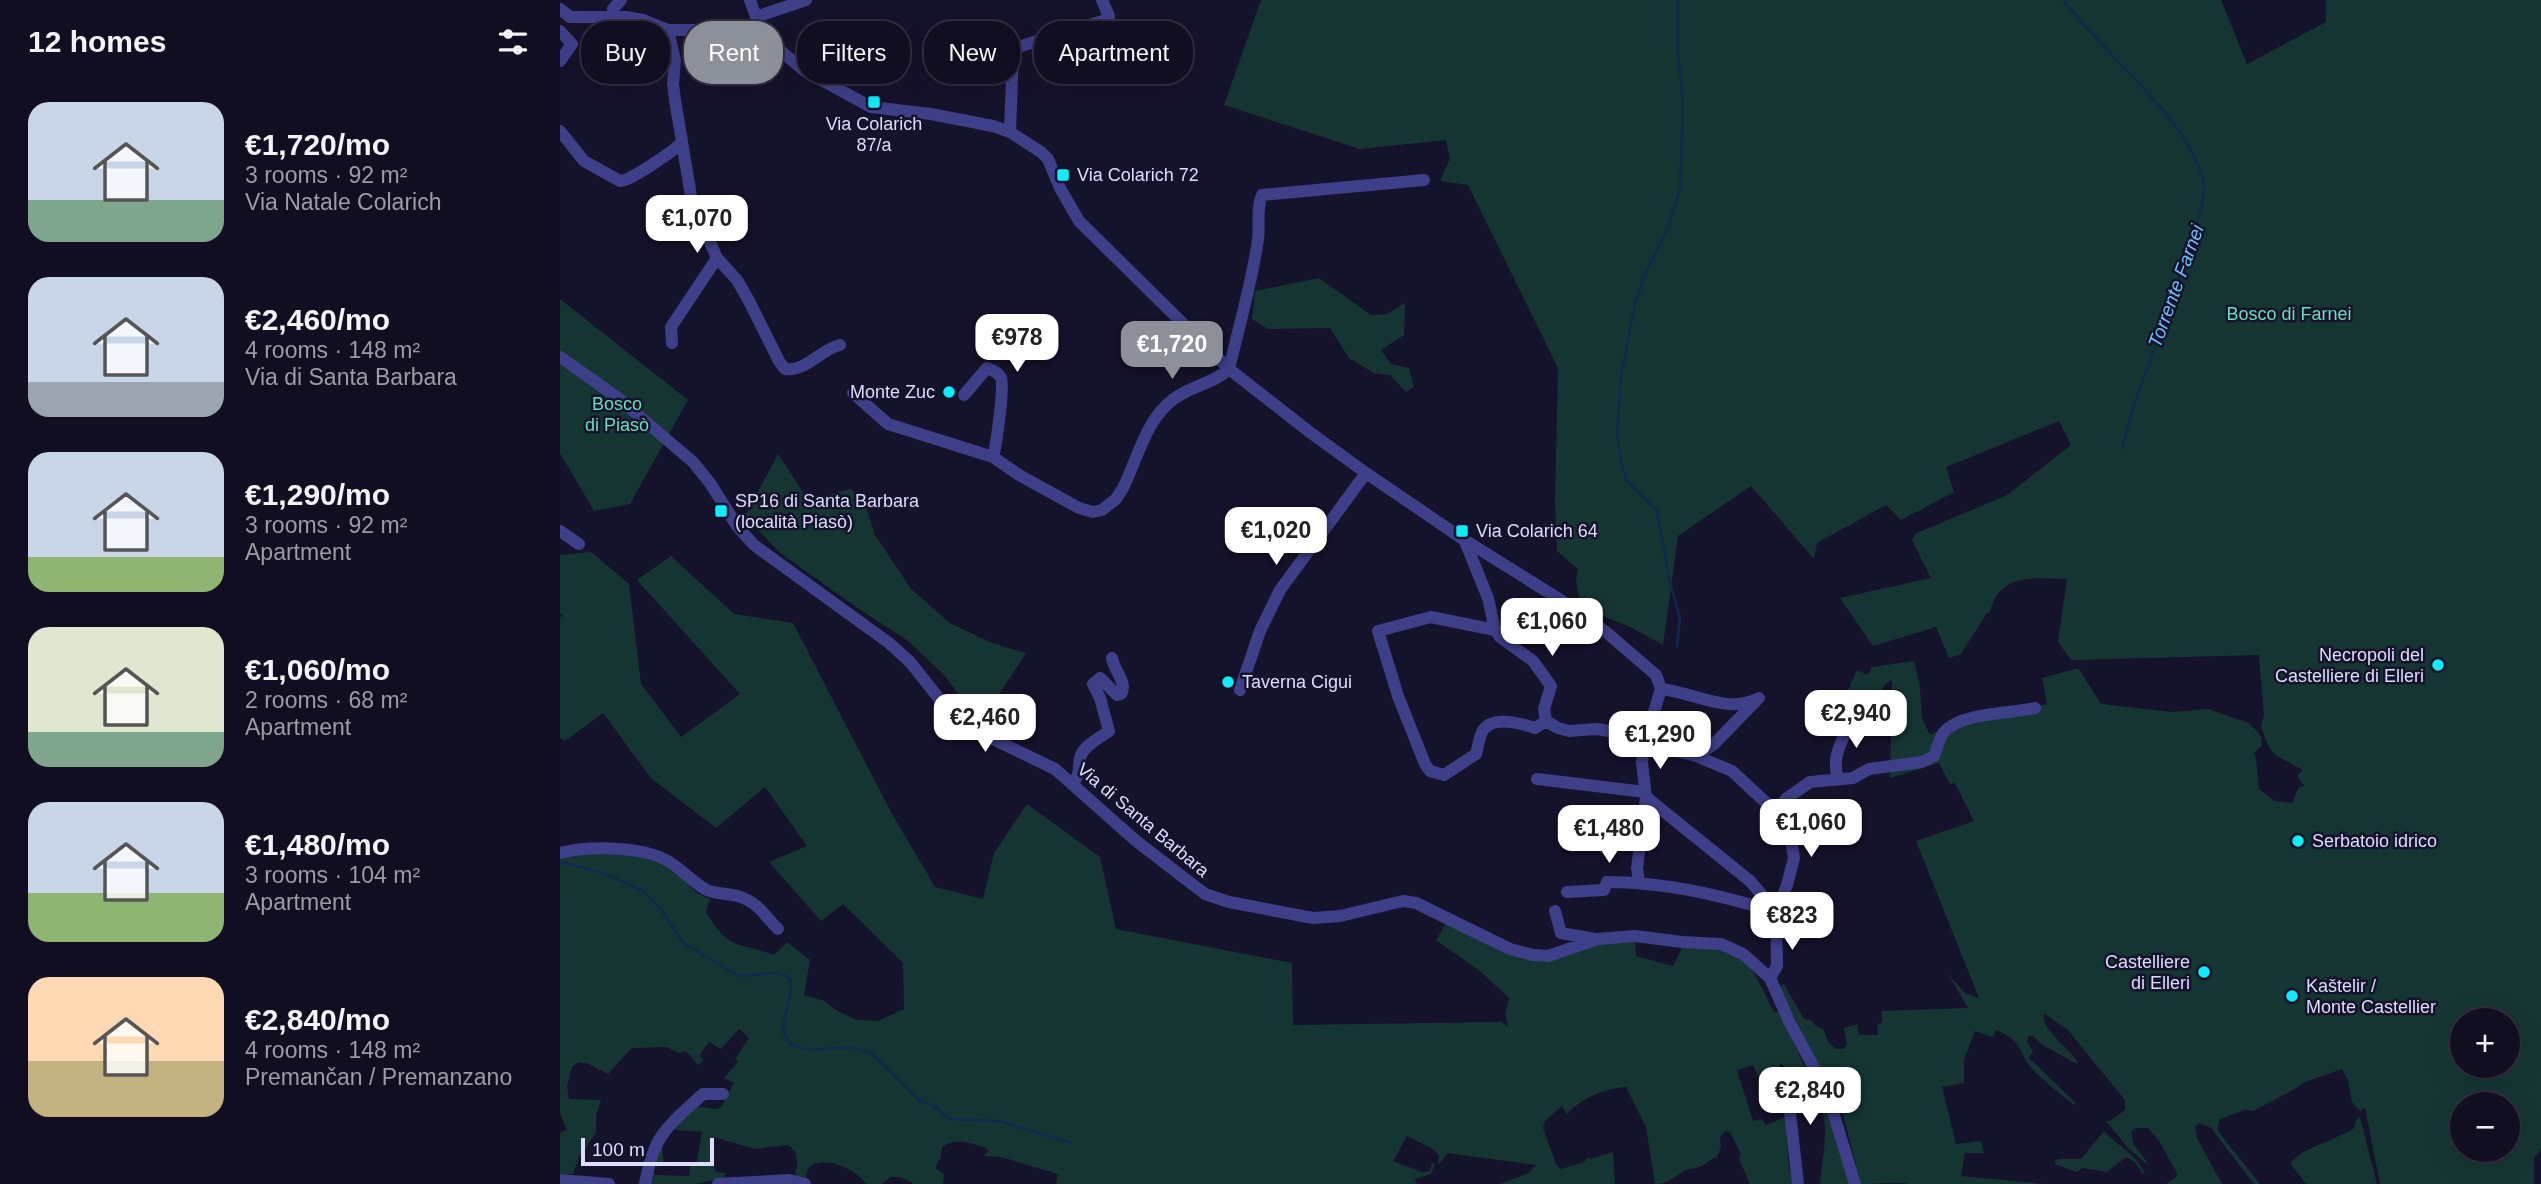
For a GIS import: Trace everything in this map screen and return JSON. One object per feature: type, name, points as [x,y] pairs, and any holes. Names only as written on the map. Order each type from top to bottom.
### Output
[{"type":"street","points":[[613,16],[613,9],[621,0]]},
{"type":"street","points":[[750,0],[756,21]]},
{"type":"street","points":[[756,17],[806,0]]},
{"type":"street","points":[[1010,132],[1013,52],[1018,47],[1105,20],[1109,16],[1102,0]]},
{"type":"street","points":[[563,17],[613,16],[646,21]]},
{"type":"street","points":[[560,31],[572,44],[560,61]]},
{"type":"street","points":[[670,39],[675,60],[673,84],[692,202],[717,258],[737,280],[785,369],[792,370],[802,366],[833,346],[840,345]]},
{"type":"street","points":[[783,53],[805,71],[870,107],[931,114],[993,126],[1010,132],[1048,159],[1060,188],[1079,221],[1229,369],[1366,473],[1463,539],[1572,607],[1606,632],[1656,676],[1661,689],[1644,744],[1642,762],[1645,795],[1637,867],[1639,882]]},
{"type":"street","points":[[560,131],[584,161],[620,181],[634,177],[674,151],[682,142]]},
{"type":"street","points":[[853,393],[888,424],[993,457],[1018,475],[1079,509],[1093,512],[1102,510],[1116,499],[1123,488],[1157,413],[1178,396],[1220,377],[1229,369],[1250,284],[1258,238],[1259,201],[1262,195],[1424,180]]},
{"type":"street","points":[[672,343],[671,327],[717,258]]},
{"type":"street","name":"Via di Santa Barbara","points":[[560,356],[613,394],[693,462],[710,482],[737,526],[754,545],[889,643],[910,662],[954,715],[968,727],[1049,765],[1164,864],[1205,894],[1266,911],[1313,918],[1340,916],[1403,901],[1416,903],[1510,949],[1533,955],[1548,956],[1598,939]]},
{"type":"street","points":[[964,395],[987,368],[994,370],[1001,377],[1003,384],[998,437],[993,457]]},
{"type":"street","points":[[1240,690],[1260,631],[1275,599],[1366,473]]},
{"type":"street","points":[[560,531],[579,544]]},
{"type":"street","points":[[1463,539],[1488,598],[1494,630],[1533,661],[1547,677],[1551,686],[1544,709],[1546,721]]},
{"type":"street","points":[[1494,630],[1431,617],[1378,631],[1398,695],[1430,771],[1444,775],[1476,754],[1483,730],[1504,720],[1535,728],[1546,721]]},
{"type":"street","points":[[1073,783],[1079,775],[1080,757],[1109,731],[1100,698],[1093,684],[1100,678],[1117,695],[1124,690],[1112,658]]},
{"type":"street","points":[[1661,689],[1724,704],[1748,703],[1759,698],[1714,744],[1696,756]]},
{"type":"street","points":[[1776,811],[1803,785],[1810,782],[1853,778],[1869,769],[1922,762],[1934,756],[1944,732],[1956,725],[1987,714],[2035,708]]},
{"type":"street","points":[[1546,721],[1569,731],[1609,731],[1644,744],[1696,756],[1732,771],[1776,811],[1790,833],[1794,859],[1776,912],[1777,966],[1772,985]]},
{"type":"street","points":[[1838,778],[1835,757],[1851,722]]},
{"type":"street","points":[[1537,779],[1645,795],[1750,881],[1776,912]]},
{"type":"street","points":[[560,853],[576,849],[642,851],[653,854],[679,868],[709,891],[747,899],[768,915],[778,929]]},
{"type":"street","points":[[1567,891],[1604,890],[1607,882],[1667,884],[1730,898],[1776,912]]},
{"type":"street","points":[[1555,911],[1561,933],[1598,939],[1630,932],[1682,942],[1720,944],[1743,954],[1772,985],[1827,1092],[1855,1184]]},
{"type":"street","points":[[1786,1077],[1798,1184]]},
{"type":"street","points":[[645,1184],[661,1133],[703,1094],[723,1094]]},
{"type":"street","points":[[560,1180],[609,1184]]},
{"type":"street","points":[[718,1184],[789,1180],[805,1184]]},
{"type":"green space","name":"Bosco di Farnei","points":[[1261,0],[2221,0],[2247,64],[2326,22],[2326,0],[2541,0],[2541,1150],[2534,1158],[2534,1184],[2380,1184],[2365,1108],[2360,1111],[2353,1102],[2342,1069],[2305,1082],[2253,1111],[2245,1110],[2220,1119],[2217,1128],[2221,1135],[2260,1184],[2254,1184],[2211,1128],[2199,1123],[2195,1127],[2197,1138],[2222,1184],[2166,1184],[2176,1177],[2177,1173],[2159,1141],[2148,1128],[2136,1128],[2131,1132],[2134,1145],[2147,1164],[2128,1148],[2106,1121],[2125,1110],[2125,1100],[2067,1029],[2044,1013],[2046,1026],[2078,1062],[2077,1064],[2041,1044],[2033,1036],[2029,1036],[2027,1041],[2033,1051],[2029,1058],[2076,1103],[2074,1105],[2030,1067],[2012,1039],[1996,1030],[1993,1037],[1975,1031],[1964,1060],[1964,1083],[1942,1087],[1956,1144],[1981,1141],[1984,1153],[1965,1153],[1961,1176],[2043,1184],[1861,1184],[1843,1115],[1779,987],[1784,984],[1804,1019],[1811,1020],[1823,1029],[1829,1043],[1836,1049],[1843,1049],[1847,1044],[1844,1028],[1857,1024],[1859,1035],[1878,1035],[1877,1024],[1882,1023],[1882,1011],[1968,1008],[1948,974],[1965,993],[1979,998],[1916,841],[1974,821],[1955,783],[1950,784],[1939,763],[1890,778],[1892,680],[1885,684],[1867,724],[1838,711],[1857,670],[1868,675],[1872,667],[1914,661],[1920,687],[1922,718],[1930,735],[1958,720],[2047,704],[2042,678],[2078,668],[2101,704],[2172,712],[2208,709],[2249,723],[2261,736],[2262,746],[2254,753],[2259,789],[2275,801],[2292,803],[2299,787],[2305,786],[2297,776],[2303,770],[2275,755],[2261,727],[2264,715],[2259,655],[2071,660],[2058,642],[2067,579],[2020,580],[2001,590],[1990,612],[1961,654],[1949,658],[1936,627],[1873,646],[1840,598],[1931,578],[1912,540],[1915,534],[2007,495],[2071,445],[2059,421],[1946,467],[1954,492],[1901,520],[1886,505],[1817,543],[1814,559],[1751,486],[1678,536],[1663,645],[1630,627],[1593,612],[1579,600],[1576,580],[1578,569],[1557,551],[1555,501],[1558,368],[1468,185],[1440,181],[1450,159],[1446,140],[1360,149],[1224,105]]},
{"type":"green space","points":[[1319,278],[1371,315],[1387,314],[1405,303],[1404,335],[1381,350],[1391,364],[1409,368],[1414,387],[1406,392],[1390,375],[1374,373],[1349,358],[1330,328],[1268,329],[1252,319],[1255,291]]},
{"type":"green space","name":"Bosco di Piasò","points":[[560,299],[688,400],[630,504],[594,511],[560,453]]},
{"type":"green space","points":[[778,454],[808,500],[850,489],[863,497],[875,535],[911,589],[950,623],[992,643],[1026,653],[979,725],[946,677],[907,640],[780,553],[745,516]]},
{"type":"green space","points":[[591,552],[629,584],[641,684],[681,737],[740,694],[637,580],[671,556],[734,614],[793,623],[891,812],[935,887],[983,899],[994,853],[1027,804],[1100,857],[1116,929],[1292,963],[1293,1025],[1501,1022],[1509,1027],[1505,1015],[1509,998],[1481,972],[1436,940],[1447,921],[1537,959],[1598,944],[1635,941],[1636,956],[1673,966],[1683,946],[1725,949],[1750,965],[1774,1012],[1780,1012],[1832,1117],[1849,1184],[1820,1184],[1825,1132],[1821,1105],[1814,1095],[1803,1088],[1794,1092],[1784,1065],[1780,1064],[1777,1081],[1765,1075],[1760,1081],[1753,1065],[1737,1070],[1753,1121],[1762,1119],[1766,1125],[1785,1119],[1793,1184],[1750,1184],[1739,1159],[1741,1154],[1730,1132],[1725,1131],[1720,1137],[1721,1147],[1717,1157],[1668,1181],[1655,1184],[1646,1127],[1626,1087],[1594,1095],[1567,1114],[1562,1106],[1545,1121],[1543,1128],[1556,1164],[1561,1169],[1584,1162],[1588,1157],[1590,1159],[1613,1152],[1615,1184],[1500,1184],[1529,1173],[1536,1165],[1448,1153],[1438,1165],[1439,1156],[1433,1149],[1407,1136],[1393,1161],[1422,1172],[1429,1172],[1432,1163],[1435,1164],[1431,1174],[1415,1179],[1417,1184],[1056,1184],[1058,1174],[1001,1157],[984,1156],[988,1151],[986,1148],[958,1142],[942,1147],[941,1157],[935,1168],[944,1174],[943,1184],[914,1184],[900,1177],[891,1177],[882,1184],[866,1184],[842,1166],[821,1162],[808,1171],[806,1181],[795,1175],[797,1159],[795,1152],[788,1145],[754,1149],[714,1137],[710,1155],[716,1172],[725,1173],[725,1177],[697,1184],[648,1184],[661,1135],[664,1165],[655,1166],[654,1175],[689,1176],[690,1166],[696,1165],[702,1132],[666,1129],[695,1106],[715,1109],[721,1107],[734,1083],[724,1078],[738,1062],[735,1059],[749,1038],[739,1029],[721,1049],[709,1042],[699,1056],[704,1060],[698,1065],[686,1051],[679,1053],[667,1047],[632,1048],[608,1074],[579,1062],[572,1067],[567,1086],[569,1099],[601,1100],[596,1115],[596,1132],[580,1154],[573,1174],[560,1174],[560,1133],[567,1130],[560,1113],[560,849],[613,845],[662,864],[697,893],[710,899],[706,912],[721,933],[734,943],[774,955],[787,942],[810,960],[804,995],[825,1001],[834,1009],[856,1020],[878,1021],[904,1009],[903,963],[843,904],[821,921],[769,862],[807,846],[765,787],[716,828],[651,778],[603,713],[565,741],[560,738],[560,617],[563,616],[560,613],[560,555]]},
{"type":"green space","points":[[2360,1117],[2377,1184],[2306,1184],[2290,1163],[2303,1152],[2350,1131]]},
{"type":"green space","points":[[2104,1131],[2132,1156],[2145,1174],[2135,1162],[2126,1157],[2107,1172],[2083,1168],[2076,1172],[2055,1164],[2059,1159],[2081,1159]]},
{"type":"waterway","points":[[1677,646],[1680,618],[1669,579],[1657,511],[1627,481],[1621,463],[1617,434],[1621,376],[1635,304],[1644,277],[1668,227],[1680,189],[1683,104],[1678,54],[1678,0]]},
{"type":"waterway","name":"Torrente Farnei","points":[[2063,0],[2180,132],[2198,165],[2204,185],[2200,211],[2178,282],[2140,388],[2122,449]]},
{"type":"waterway","points":[[560,862],[603,873],[643,891],[663,912],[683,943],[732,972],[741,976],[776,973],[786,976],[790,980],[791,992],[783,1026],[784,1034],[791,1044],[806,1050],[853,1047],[872,1054],[919,1100],[934,1106],[949,1119],[999,1121],[1071,1143]]},
{"type":"place","name":"Via Colarich 87/a","points":[[874,102]]},
{"type":"place","name":"Via Colarich 72","points":[[1063,175]]},
{"type":"place","name":"Monte Zuc","points":[[949,392]]},
{"type":"place","name":"SP16 di Santa Barbara (località Piasò)","points":[[721,511]]},
{"type":"place","name":"Via Colarich 64","points":[[1462,531]]},
{"type":"place","name":"Necropoli del Castelliere di Elleri","points":[[2438,665]]},
{"type":"place","name":"Taverna Cigui","points":[[1228,682]]},
{"type":"place","name":"Serbatoio idrico","points":[[2298,841]]},
{"type":"place","name":"Castelliere di Elleri","points":[[2204,972]]},
{"type":"place","name":"Kaštelir / Monte Castellier","points":[[2292,996]]}]
